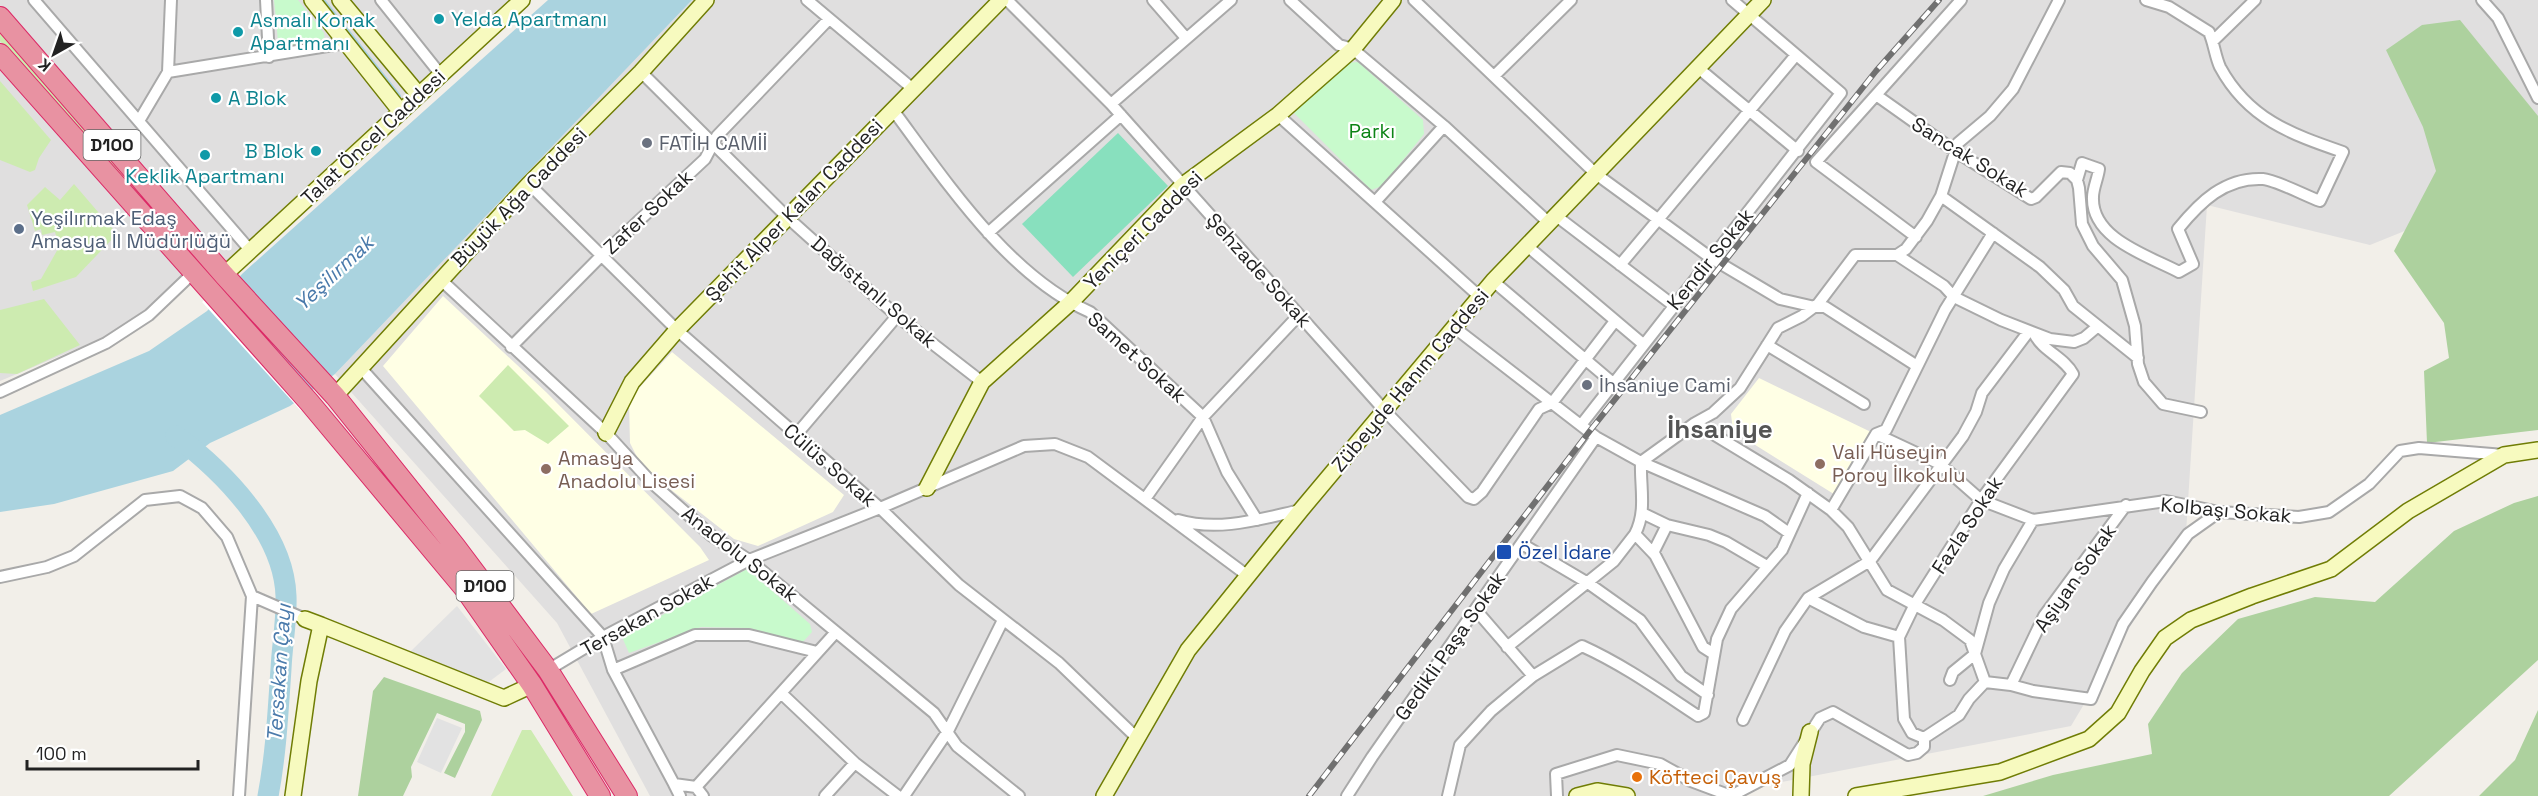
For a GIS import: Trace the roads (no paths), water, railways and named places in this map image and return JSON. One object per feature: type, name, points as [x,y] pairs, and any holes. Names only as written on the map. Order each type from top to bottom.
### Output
[{"type":"highway","name":"D100","points":[[0,17],[226,278],[331,392],[455,546],[548,670],[627,796]]},
{"type":"highway","name":"D100","points":[[0,54],[309,402],[465,589],[532,686],[600,796]]},
{"type":"street","points":[[34,0],[250,250]]},
{"type":"street","points":[[139,121],[168,72],[171,0]]},
{"type":"street","points":[[266,0],[269,57]]},
{"type":"street","points":[[312,0],[401,112]]},
{"type":"street","points":[[340,0],[419,95]]},
{"type":"street","points":[[381,0],[441,75]]},
{"type":"street","name":"Talat Öncel Caddesi","points":[[226,278],[250,250],[522,0]]},
{"type":"street","name":"Büyük Ağa Caddesi","points":[[331,392],[360,367],[529,184],[641,72],[706,0]]},
{"type":"street","points":[[807,0],[913,89]]},
{"type":"street","name":"Şehit Alper Kalan Caddesi","points":[[606,434],[632,382],[677,330],[1001,0]]},
{"type":"street","name":"Şehzade Sokak","points":[[1006,0],[1111,104],[1385,411],[1468,497],[1474,499],[1482,492],[1539,410],[1552,403]]},
{"type":"street","points":[[1153,0],[1186,38]]},
{"type":"street","points":[[1111,104],[1231,0]]},
{"type":"street","points":[[1290,0],[1339,45],[1353,49],[1551,219],[1620,265],[1673,305]]},
{"type":"street","name":"Yeniçeri Caddesi","points":[[927,488],[982,382],[1070,303],[1182,185],[1278,115],[1353,49],[1394,0]]},
{"type":"street","points":[[1414,0],[1596,174],[1711,258],[1780,299],[1825,307],[1917,366]]},
{"type":"street","points":[[1494,76],[1571,0]]},
{"type":"street","points":[[1620,265],[1796,55],[1732,0]]},
{"type":"street","name":"Zübeyde Hanım Caddesi","points":[[1104,796],[1188,650],[1301,510],[1493,281],[1763,0]]},
{"type":"street","points":[[1916,237],[1816,162],[1961,0]]},
{"type":"street","points":[[1897,255],[1906,249],[1916,237],[1941,196],[1958,143],[1990,116],[2013,89],[2059,0]]},
{"type":"street","points":[[2146,0],[2169,7],[2209,32],[2219,65],[2241,99],[2270,122],[2293,135],[2343,152],[2320,201],[2264,179],[2228,183],[2198,205],[2178,229],[2193,264],[2179,272],[2126,245],[2105,230],[2096,213],[2092,197],[2099,170],[2082,164],[2076,180],[2082,225],[2093,246],[2122,280],[2135,326],[2138,358],[2144,382],[2163,404],[2201,412]]},
{"type":"street","points":[[2213,41],[2255,0]]},
{"type":"street","points":[[2482,0],[2498,18],[2538,98]]},
{"type":"street","name":"Zafer Sokak","points":[[511,347],[601,256],[705,159],[717,136],[829,19]]},
{"type":"street","points":[[168,72],[346,43]]},
{"type":"street","name":"Kendir Sokak","points":[[1581,425],[1673,305],[1798,151],[1841,93],[1796,55]]},
{"type":"street","points":[[1697,68],[1798,151]]},
{"type":"street","name":"Dağıstanlı Sokak","points":[[641,72],[787,217],[897,316],[982,382]]},
{"type":"street","name":"Sancak Sokak","points":[[1876,95],[1955,151],[2031,199],[2061,172],[2070,173],[2076,180]]},
{"type":"street","name":"Samet Sokak","points":[[893,110],[947,183],[988,233],[1051,290],[1070,303],[1090,312],[1203,417],[1227,472],[1257,520]]},
{"type":"street","points":[[988,233],[1121,115]]},
{"type":"street","points":[[1278,115],[1480,297]]},
{"type":"street","points":[[1375,202],[1444,126]]},
{"type":"street","name":"Cülüs Sokak","points":[[529,184],[677,330],[880,508],[959,585],[1059,663],[1137,738]]},
{"type":"street","points":[[1941,196],[2040,267],[2064,290],[2073,306],[2138,358]]},
{"type":"street","points":[[1831,510],[1876,434],[1886,430],[1954,297],[1993,233]]},
{"type":"street","points":[[1526,245],[1643,344]]},
{"type":"street","points":[[1641,462],[1695,423],[1713,413],[1740,388],[1778,328],[1815,307],[1855,255],[1897,255],[1944,286],[1954,297],[2050,339],[2074,342],[2084,338],[2097,327]]},
{"type":"street","points":[[0,393],[106,343],[149,315],[193,273]]},
{"type":"street","name":"Anadolu Sokak","points":[[440,279],[606,434],[651,482],[712,536],[749,560],[934,713],[957,746],[1019,796]]},
{"type":"street","points":[[1493,281],[1613,383]]},
{"type":"street","points":[[1145,499],[1203,417],[1299,315]]},
{"type":"street","points":[[796,435],[897,316]]},
{"type":"street","points":[[1552,403],[1615,321]]},
{"type":"street","points":[[1455,328],[1596,437],[1641,462],[1765,516],[1789,533]]},
{"type":"street","points":[[1743,720],[1785,631],[1808,598],[1870,561],[1967,428],[1983,393],[2032,332]]},
{"type":"street","name":"Fazla Sokak","points":[[1924,738],[1912,733],[1904,719],[1899,637],[1915,604],[1981,500],[2073,374],[2070,368],[2038,342],[2032,332]]},
{"type":"street","points":[[1767,345],[1864,404]]},
{"type":"street","points":[[360,367],[603,637],[613,670],[680,796]]},
{"type":"street","points":[[1695,423],[1808,493],[1831,510],[1848,527],[1887,590],[1943,620],[1970,640],[1985,682]]},
{"type":"street","points":[[1876,434],[1940,464],[1981,500],[2033,520],[2004,569],[1989,603],[1975,654],[1953,672],[1950,680]]},
{"type":"street","name":"Gedikli Paşa Sokak","points":[[1347,796],[1371,757],[1596,437]]},
{"type":"street","name":"Tersakan Sokak","points":[[548,670],[603,637],[749,560],[880,508],[1024,446],[1055,444],[1088,457],[1248,576]]},
{"type":"street","name":"Kolbaşı Sokak","points":[[2033,520],[2166,501],[2219,512],[2299,517],[2329,512],[2369,484],[2400,451],[2419,448],[2504,455]]},
{"type":"street","points":[[1856,796],[2000,772],[2089,739],[2118,713],[2142,670],[2165,638],[2191,620],[2331,569],[2408,511],[2504,455],[2538,450]]},
{"type":"street","points":[[1507,647],[1614,561],[1635,534],[1642,513],[1641,462]]},
{"type":"street","points":[[1448,796],[1460,745],[1491,711],[1533,676],[1582,646],[1660,689],[1698,716],[1706,712],[1717,639],[1731,609],[1782,550],[1808,493]]},
{"type":"street","points":[[0,577],[47,567],[74,556],[145,501],[180,496],[202,508],[227,537],[252,596],[239,796]]},
{"type":"street","name":"Aşiyan Sokak","points":[[2011,685],[2044,616],[2126,505]]},
{"type":"street","name":"Tersakan Sokak","points":[[1169,517],[1197,525],[1235,525],[1301,510]]},
{"type":"street","points":[[1985,682],[2091,699],[2123,624],[2188,534],[2219,512]]},
{"type":"street","points":[[1642,513],[1667,525],[1718,538],[1767,566]]},
{"type":"street","points":[[1653,553],[1667,525]]},
{"type":"street","points":[[1635,534],[1653,553],[1703,647],[1714,654]]},
{"type":"street","points":[[1522,544],[1588,583],[1640,620],[1681,676],[1708,695]]},
{"type":"street","points":[[252,596],[504,698],[532,686]]},
{"type":"street","points":[[1808,598],[1864,627],[1899,637]]},
{"type":"street","points":[[1476,610],[1533,676]]},
{"type":"street","points":[[904,796],[948,731],[1003,620]]},
{"type":"street","points":[[292,796],[309,681],[321,625]]},
{"type":"street","points":[[674,783],[699,791],[781,693],[836,632]]},
{"type":"street","points":[[613,670],[694,635],[749,635],[817,652]]},
{"type":"street","points":[[1557,796],[1556,774],[1617,755],[1660,765],[1691,781],[1731,796],[1790,765],[1820,718],[1833,712],[1908,755],[1917,753],[1924,747],[1924,738],[1959,715],[1969,699],[1985,682]]},
{"type":"street","points":[[781,693],[855,763],[898,796]]},
{"type":"street","points":[[1800,796],[1802,764],[1810,732]]},
{"type":"street","points":[[825,796],[855,763]]},
{"type":"street","points":[[1577,796],[1597,791],[1627,796]]},
{"type":"water","name":"Yeşilırmak","points":[[548,0],[692,0],[335,374],[290,406],[210,443],[173,471],[54,504],[0,512],[0,415],[149,351],[207,311],[243,273]]},
{"type":"waterway","points":[[323,0],[399,96]]},
{"type":"waterway","name":"Tersakan Çayı","points":[[176,436],[213,467],[248,506],[275,549],[283,573],[286,614],[275,749],[268,796]]},
{"type":"railway","points":[[1309,796],[1589,432],[1876,71],[1939,0]]},
{"type":"place","name":"Yelda Apartmanı","points":[[439,19]]},
{"type":"place","name":"Asmalı Konak Apartmanı","points":[[238,32]]},
{"type":"place","name":"A Blok","points":[[216,98]]},
{"type":"place","name":"FATİH CAMİİ","points":[[647,143]]},
{"type":"place","name":"B Blok","points":[[316,151]]},
{"type":"place","name":"Keklik Apartmanı","points":[[205,155]]},
{"type":"place","name":"Yeşilırmak Edaş Amasya İl Müdürlüğü","points":[[19,229]]},
{"type":"place","name":"İhsaniye Cami","points":[[1587,385]]},
{"type":"place","name":"Vali Hüseyin Poroy İlkokulu","points":[[1820,464]]},
{"type":"place","name":"Amasya Anadolu Lisesi","points":[[546,469]]},
{"type":"place","name":"Özel İdare","points":[[1504,552]]},
{"type":"place","name":"Köfteci Çavuş","points":[[1637,777]]},
{"type":"district","name":"İhsaniye","points":[[1720,429]]},
{"type":"park label","name":"Parkı","points":[[1372,131]]}]
